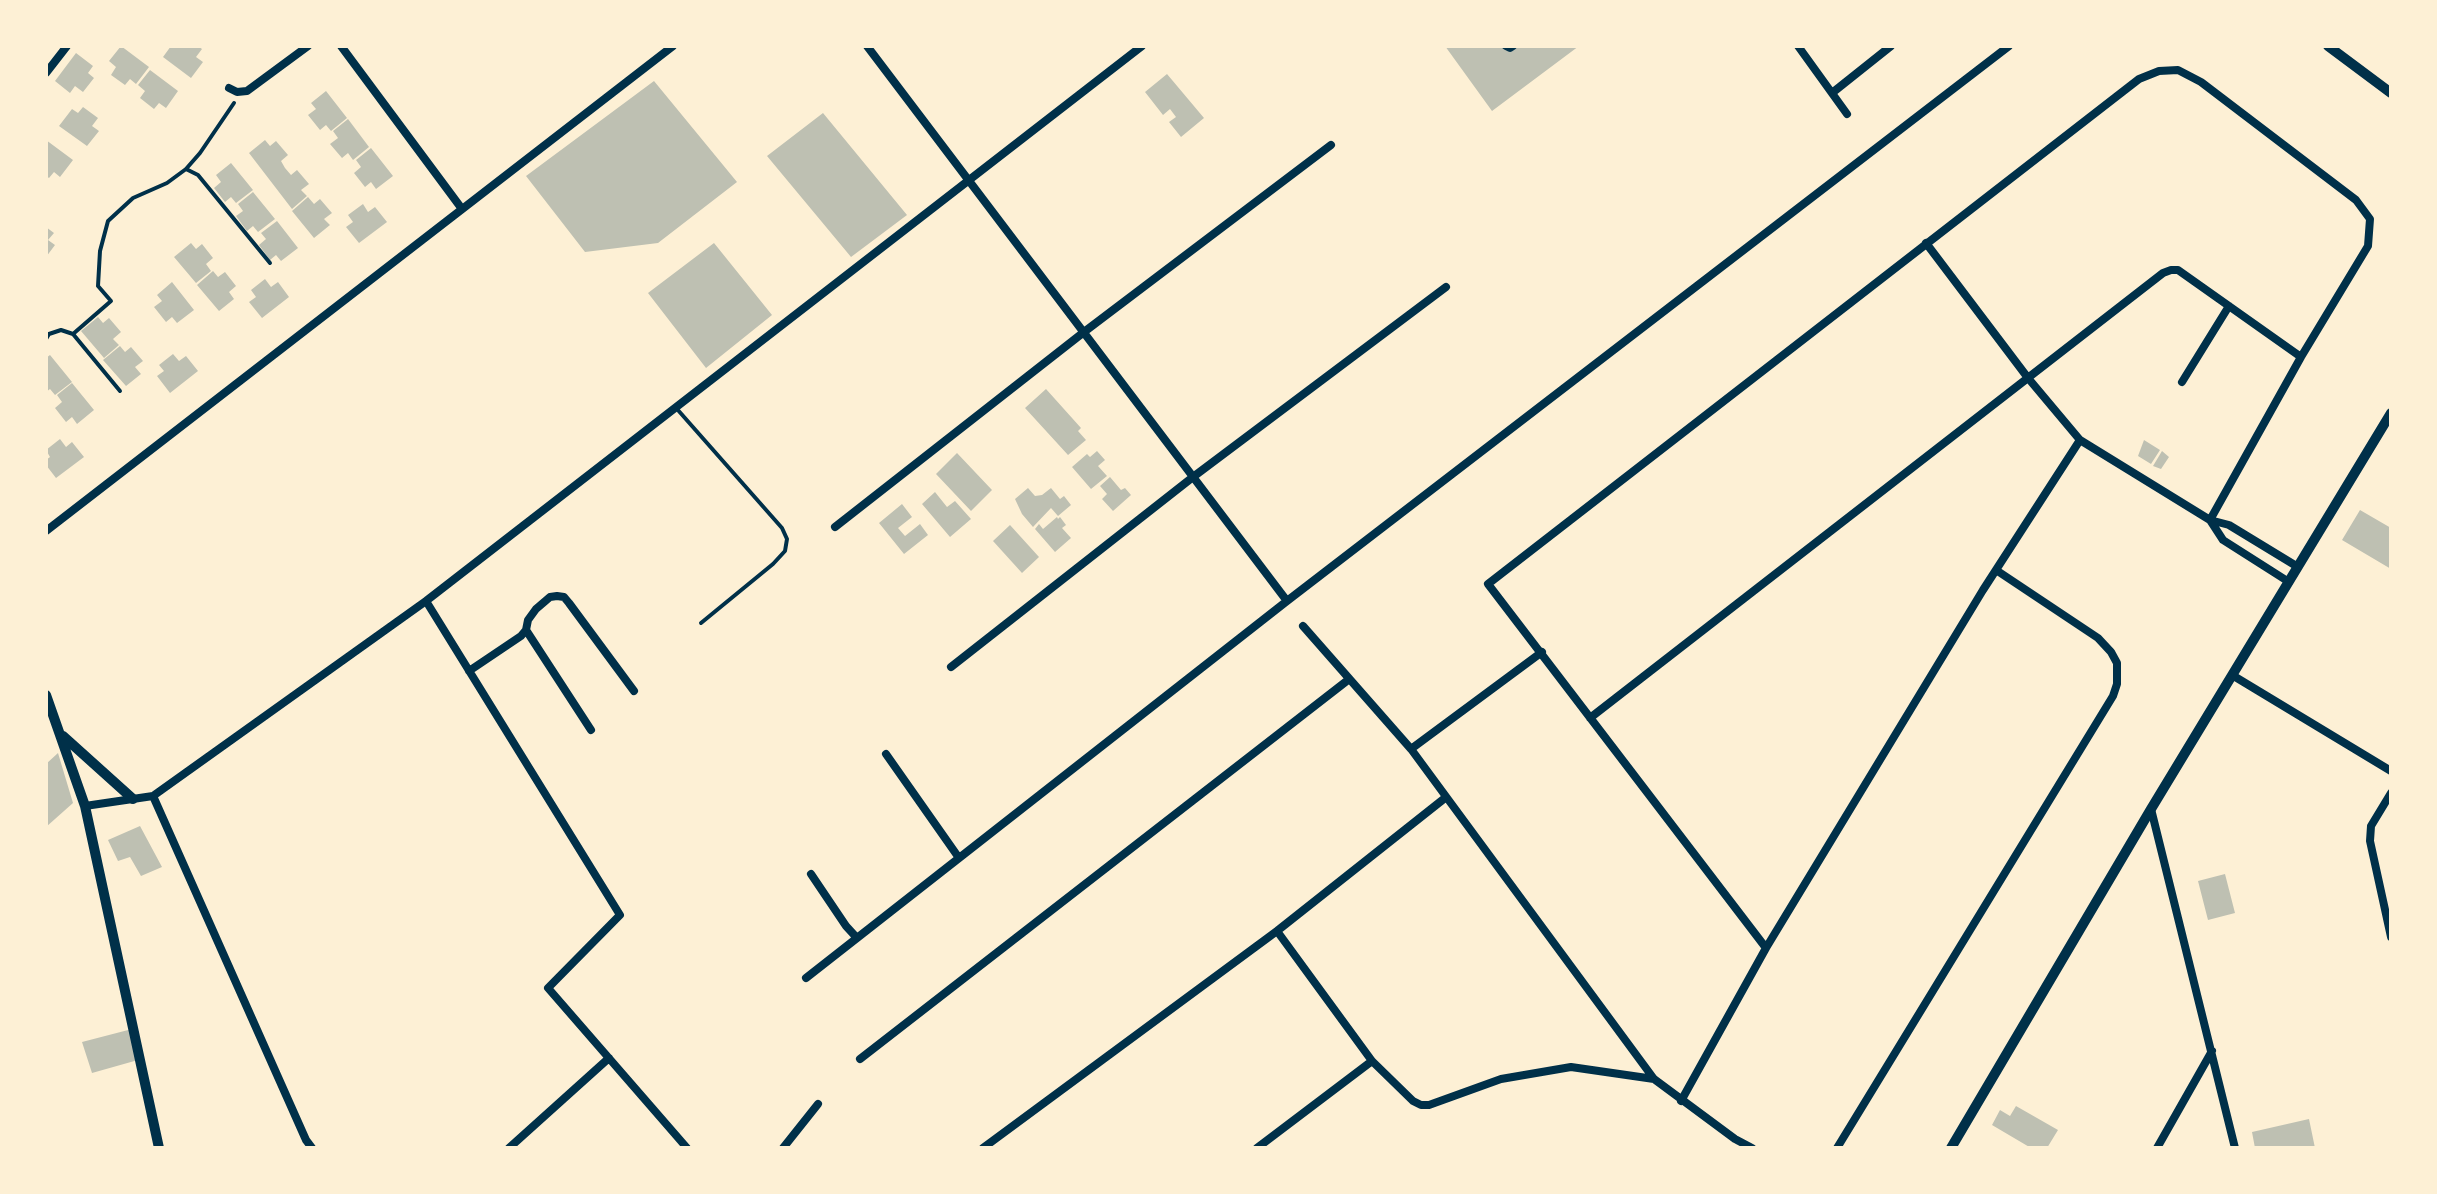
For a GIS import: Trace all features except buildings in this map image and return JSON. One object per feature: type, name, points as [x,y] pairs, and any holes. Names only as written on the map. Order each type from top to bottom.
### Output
[{"type":"street","points":[[46,73],[67,46]]},
{"type":"street","points":[[233,90],[247,91],[308,46]]},
{"type":"street","points":[[341,46],[462,209]]},
{"type":"street","points":[[46,531],[673,46]]},
{"type":"street","points":[[867,46],[1287,601]]},
{"type":"street","points":[[85,806],[153,796],[426,601],[1142,46]]},
{"type":"street","points":[[1506,46],[1513,46]]},
{"type":"street","points":[[1798,46],[1847,114]]},
{"type":"street","points":[[1832,93],[1891,46]]},
{"type":"street","points":[[806,978],[1287,601],[2009,46]]},
{"type":"street","points":[[2328,46],[2391,93]]},
{"type":"street","points":[[1766,948],[1488,584],[2139,79],[2159,71],[2178,70],[2201,82],[2356,200],[2370,219],[2368,246],[2301,357],[2210,520]]},
{"type":"street","points":[[835,527],[1084,332],[1331,145]]},
{"type":"street","points":[[1926,243],[2028,378],[2080,440],[2210,520],[2229,525],[2298,567]]},
{"type":"street","points":[[1590,718],[2163,273],[2178,270],[2301,357]]},
{"type":"street","points":[[951,667],[1193,477],[1446,287]]},
{"type":"street","points":[[2182,382],[2229,306]]},
{"type":"street","points":[[1951,1148],[2151,809],[2391,413]]},
{"type":"street","points":[[1681,1101],[1766,948],[1996,570],[2080,440]]},
{"type":"street","points":[[2210,520],[2223,540],[2289,582]]},
{"type":"street","points":[[1837,1148],[2113,696],[2117,684],[2117,663],[2098,638],[1996,570]]},
{"type":"street","points":[[469,671],[526,630],[528,620],[550,597],[564,597],[634,691]]},
{"type":"street","points":[[426,601],[620,915],[548,988],[687,1148]]},
{"type":"street","points":[[1303,626],[1411,749],[1654,1079],[1732,1144],[1752,1148]]},
{"type":"street","points":[[526,630],[591,730]]},
{"type":"street","points":[[1411,749],[1542,652]]},
{"type":"street","points":[[2232,675],[2391,771]]},
{"type":"street","points":[[860,1059],[1348,680]]},
{"type":"street","points":[[46,695],[85,806],[159,1148]]},
{"type":"street","points":[[60,734],[133,799]]},
{"type":"street","points":[[886,754],[959,858]]},
{"type":"street","points":[[2391,793],[2371,826],[2370,841],[2391,937]]},
{"type":"street","points":[[153,796],[312,1148]]},
{"type":"street","points":[[983,1148],[1277,931],[1445,798]]},
{"type":"street","points":[[2151,809],[2235,1148]]},
{"type":"street","points":[[811,874],[857,938]]},
{"type":"street","points":[[1277,931],[1372,1061],[1421,1105],[1429,1105],[1501,1079],[1571,1067],[1654,1079]]},
{"type":"street","points":[[2157,1148],[2213,1050]]},
{"type":"street","points":[[509,1148],[609,1058]]},
{"type":"street","points":[[1257,1148],[1372,1061]]},
{"type":"street","points":[[783,1148],[818,1104]]},
{"type":"lane","points":[[676,407],[782,528],[787,539],[785,551],[773,564],[701,623]]},
{"type":"path","points":[[73,334],[111,301],[98,286],[100,251],[108,221],[133,198],[167,183],[186,169],[231,111],[233,90]]},
{"type":"path","points":[[186,169],[198,175],[270,263]]},
{"type":"path","points":[[46,339],[49,334],[61,330],[73,334],[120,391]]}]
